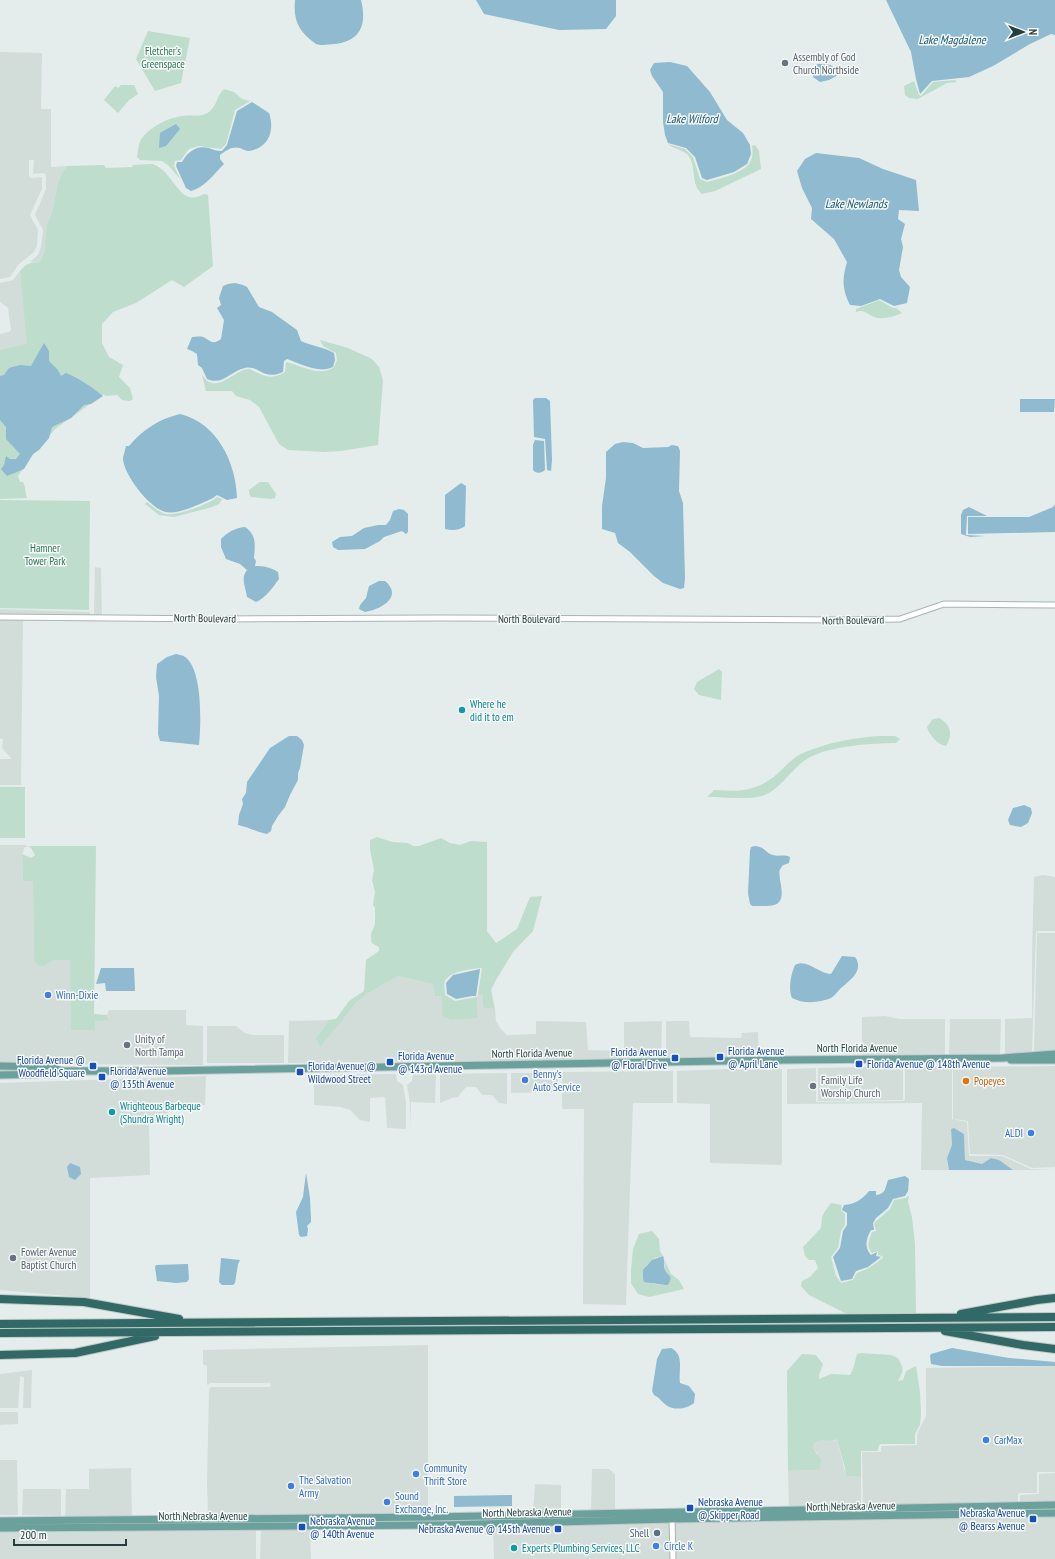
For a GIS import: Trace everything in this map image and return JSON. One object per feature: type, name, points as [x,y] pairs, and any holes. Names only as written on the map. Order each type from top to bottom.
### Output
[{"type":"highway","points":[[0,1296],[4,1299],[93,1303],[198,1322]]},
{"type":"highway","points":[[938,1318],[1055,1298]]},
{"type":"highway","points":[[0,1324],[1055,1317]]},
{"type":"highway","points":[[923,1327],[1023,1345],[1055,1349]]},
{"type":"highway","points":[[0,1333],[1055,1327]]},
{"type":"highway","points":[[0,1355],[75,1353],[171,1332]]},
{"type":"main road","name":"North Florida Avenue","points":[[0,1066],[48,1067],[63,1070],[159,1071],[1003,1058],[1055,1054]]},
{"type":"main road","name":"North Florida Avenue","points":[[1003,1058],[1016,1061],[1055,1060]]},
{"type":"main road","name":"North Florida Avenue","points":[[0,1075],[48,1074],[63,1070]]},
{"type":"main road","name":"North Nebraska Avenue","points":[[0,1528],[371,1526],[672,1520],[1013,1510],[1055,1505]]},
{"type":"main road","name":"North Nebraska Avenue","points":[[0,1521],[364,1518],[668,1512],[1013,1510],[1055,1513]]},
{"type":"main road","points":[[306,1518],[306,1526]]},
{"type":"main road","points":[[364,1518],[368,1520],[371,1526]]},
{"type":"main road","points":[[84,1527],[118,1523],[121,1519]]},
{"type":"main road","points":[[133,1527],[140,1524],[154,1524],[180,1519]]},
{"type":"street","name":"North Boulevard","points":[[0,617],[224,619],[442,618],[851,620],[900,619],[944,604],[1055,605]]},
{"type":"street","points":[[668,1512],[672,1520],[673,1559]]},
{"type":"street","points":[[672,1520],[677,1512]]},
{"type":"shaded area","points":[[0,52],[42,53],[41,109],[51,109],[51,167],[67,166],[58,183],[52,213],[47,224],[45,241],[52,245],[48,265],[30,262],[38,255],[41,247],[43,230],[35,215],[46,189],[46,175],[44,173],[33,174],[34,160],[29,160],[29,176],[31,178],[42,177],[42,189],[30,215],[38,230],[37,246],[34,252],[19,264],[10,277],[0,279]]},
{"type":"shaded area","points":[[20,271],[31,340],[25,348],[0,361],[0,334],[11,330],[8,308],[0,302],[0,283],[13,280]]},
{"type":"shaded area","points":[[95,567],[101,568],[102,616],[94,616]]},
{"type":"shaded area","points":[[0,609],[90,612],[90,616],[0,615]]},
{"type":"shaded area","points":[[0,619],[23,619],[21,785],[0,785],[0,759],[12,759],[2,748],[3,740],[0,738]]},
{"type":"shaded area","points":[[0,845],[28,846],[24,848],[22,855],[23,881],[33,881],[34,961],[44,966],[54,960],[70,960],[95,1021],[109,1019],[107,1015],[109,1010],[186,1010],[186,1025],[203,1026],[203,1065],[0,1064]]},
{"type":"shaded area","points":[[1043,875],[1055,877],[1055,931],[1037,931],[1036,933],[1033,1053],[1005,1054],[1005,1019],[1032,1018],[1034,877]]},
{"type":"shaded area","points":[[1037,933],[1055,933],[1055,1051],[1034,1051]]},
{"type":"shaded area","points":[[398,976],[433,984],[435,996],[442,997],[442,1016],[451,1020],[478,1017],[477,997],[478,994],[483,995],[484,1008],[495,1009],[496,1021],[507,1035],[536,1034],[536,1021],[586,1022],[588,1050],[624,1051],[624,1022],[662,1021],[661,1059],[288,1063],[289,1021],[329,1020],[316,1038],[320,1046],[357,1002],[370,992]]},
{"type":"shaded area","points":[[885,1016],[900,1019],[945,1019],[945,1054],[862,1055],[862,1017]]},
{"type":"shaded area","points":[[950,1019],[1001,1019],[1000,1054],[949,1054]]},
{"type":"shaded area","points":[[666,1021],[689,1021],[690,1037],[741,1038],[742,1033],[758,1032],[759,1056],[666,1059]]},
{"type":"shaded area","points":[[207,1026],[236,1026],[245,1033],[253,1035],[284,1035],[284,1063],[207,1063]]},
{"type":"shaded area","points":[[903,1066],[903,1100],[818,1101],[818,1068]]},
{"type":"shaded area","points":[[952,1066],[952,1119],[967,1122],[969,1156],[1002,1156],[1031,1169],[1055,1170],[1013,1170],[999,1160],[991,1158],[982,1164],[965,1160],[964,1134],[951,1129],[952,1145],[947,1158],[949,1170],[921,1170],[922,1103],[787,1104],[787,1069],[816,1068],[817,1102],[903,1101],[905,1100],[905,1067]]},
{"type":"shaded area","points":[[1055,1066],[1055,1167],[1032,1168],[1003,1155],[970,1154],[968,1121],[953,1119],[953,1067]]},
{"type":"shaded area","points":[[782,1069],[782,1165],[710,1163],[710,1104],[677,1103],[677,1071]]},
{"type":"shaded area","points":[[673,1071],[673,1103],[633,1103],[626,1305],[583,1304],[584,1109],[562,1109],[562,1072]]},
{"type":"shaded area","points":[[507,1073],[507,1104],[499,1103],[492,1095],[482,1095],[476,1087],[466,1087],[458,1097],[440,1103],[440,1074]]},
{"type":"shaded area","points":[[511,1073],[558,1073],[558,1092],[511,1093]]},
{"type":"shaded area","points":[[396,1074],[397,1081],[403,1085],[406,1103],[406,1129],[387,1128],[385,1097],[370,1098],[370,1122],[360,1120],[350,1110],[341,1107],[314,1105],[314,1075]]},
{"type":"shaded area","points":[[413,1074],[436,1074],[435,1103],[411,1102],[411,1130],[410,1103],[407,1085],[412,1081]]},
{"type":"shaded area","points":[[206,1076],[205,1105],[169,1103],[167,1121],[149,1121],[150,1175],[90,1178],[90,1298],[0,1290],[0,1083]]},
{"type":"shaded area","points":[[428,1345],[428,1515],[208,1517],[207,1482],[209,1390],[211,1387],[270,1387],[271,1383],[210,1383],[207,1385],[207,1366],[203,1364],[203,1350]]},
{"type":"shaded area","name":"CarMax","points":[[1055,1366],[1055,1472],[1037,1472],[1037,1493],[1018,1493],[1018,1504],[863,1506],[862,1452],[881,1452],[881,1446],[917,1445],[917,1434],[926,1416],[926,1368]]},
{"type":"shaded area","points":[[32,1370],[31,1408],[23,1408],[24,1377],[20,1376],[18,1408],[0,1408],[0,1374]]},
{"type":"shaded area","points":[[0,1412],[18,1412],[18,1424],[0,1425]]},
{"type":"shaded area","points":[[820,1439],[835,1441],[837,1439],[846,1476],[861,1477],[861,1507],[789,1508],[788,1471],[816,1470],[818,1454],[813,1448],[815,1441]]},
{"type":"shaded area","points":[[0,1460],[17,1460],[18,1515],[0,1515]]},
{"type":"shaded area","points":[[131,1468],[132,1517],[65,1517],[66,1489],[89,1489],[89,1469]]},
{"type":"shaded area","points":[[592,1469],[609,1469],[615,1474],[615,1511],[591,1512]]},
{"type":"shaded area","points":[[1055,1473],[1055,1503],[1020,1504],[1020,1495],[1039,1494],[1039,1474]]},
{"type":"shaded area","points":[[535,1484],[561,1485],[561,1512],[533,1513]]},
{"type":"shaded area","points":[[23,1489],[61,1489],[61,1516],[22,1515]]},
{"type":"shaded area","points":[[1055,1515],[1055,1559],[675,1559],[675,1521]]},
{"type":"shaded area","points":[[670,1521],[671,1559],[494,1559],[493,1530],[490,1528],[490,1526]]},
{"type":"shaded area","points":[[256,1528],[256,1559],[0,1559],[0,1532],[74,1532],[78,1529]]},
{"type":"shaded area","points":[[261,1528],[310,1528],[311,1559],[260,1559]]},
{"type":"green space","name":"Fletcher's Greenspace","points":[[148,31],[190,38],[181,83],[155,91],[136,59]]},
{"type":"green space","points":[[955,80],[957,82],[947,83],[918,99],[909,98],[905,95],[904,86],[914,81],[919,95],[921,96],[933,82]]},
{"type":"green space","points":[[121,85],[134,85],[138,94],[130,99],[118,113],[104,100],[115,86],[118,88]]},
{"type":"green space","points":[[224,89],[234,92],[242,99],[250,101],[235,110],[226,144],[221,149],[199,146],[189,149],[181,160],[175,161],[174,166],[180,179],[168,165],[162,161],[140,160],[137,157],[139,144],[151,129],[176,117],[206,114],[212,110]]},
{"type":"green space","points":[[668,144],[685,149],[693,157],[700,179],[707,182],[731,175],[747,166],[751,160],[752,146],[755,145],[759,151],[761,169],[715,191],[702,194],[696,185],[691,159],[684,152]]},
{"type":"green space","points":[[153,164],[163,170],[183,194],[192,198],[204,194],[208,195],[213,266],[184,287],[172,280],[136,303],[113,312],[102,324],[102,343],[109,357],[123,365],[119,377],[130,388],[133,399],[130,401],[122,400],[117,395],[105,396],[104,394],[55,429],[31,457],[18,476],[20,482],[23,482],[24,484],[27,498],[0,499],[0,350],[27,344],[20,271],[28,264],[39,263],[43,256],[45,250],[47,224],[52,213],[58,183],[62,173],[67,166],[104,165],[106,168],[133,167],[132,165]]},
{"type":"green space","points":[[879,300],[893,308],[896,308],[902,313],[892,317],[881,318],[874,317],[863,311],[856,312],[856,309]]},
{"type":"green space","points":[[320,340],[348,348],[372,359],[379,367],[383,380],[378,445],[324,452],[288,450],[279,444],[259,407],[250,400],[236,396],[232,391],[206,391],[202,375],[211,383],[222,382],[239,372],[250,369],[265,376],[272,377],[285,372],[286,362],[310,370],[329,370],[334,367],[337,360],[336,353],[323,346]]},
{"type":"green space","points":[[260,482],[268,482],[276,494],[275,498],[251,497],[249,490]]},
{"type":"green space","points":[[217,497],[222,499],[219,504],[174,517],[159,515],[145,504],[147,502],[161,512],[171,514],[193,509],[208,503]]},
{"type":"green space","name":"Hamner Tower Park","points":[[0,500],[90,501],[89,610],[0,608]]},
{"type":"green space","points":[[719,669],[722,672],[721,700],[699,695],[694,689],[697,682]]},
{"type":"green space","points":[[939,718],[946,723],[950,730],[950,738],[946,746],[940,744],[934,739],[927,727],[933,719]]},
{"type":"green space","points":[[880,736],[895,736],[900,739],[896,743],[848,746],[813,756],[799,765],[774,790],[762,796],[742,798],[707,797],[714,790],[732,791],[748,789],[763,784],[770,780],[796,757],[813,749],[841,741]]},
{"type":"green space","points":[[0,787],[25,787],[25,838],[0,838]]},
{"type":"green space","points":[[377,837],[392,842],[408,843],[413,846],[419,846],[441,838],[450,843],[460,845],[471,841],[487,842],[487,931],[496,943],[517,929],[530,897],[542,896],[533,931],[513,952],[491,990],[495,1009],[484,1008],[483,995],[478,994],[481,968],[457,972],[449,976],[445,980],[444,984],[445,995],[455,1001],[477,997],[478,1017],[476,1018],[451,1020],[442,1016],[442,997],[435,996],[433,984],[398,976],[370,992],[357,1002],[320,1047],[316,1038],[329,1020],[336,1019],[349,1001],[364,991],[366,960],[379,951],[379,947],[372,943],[371,940],[371,934],[375,924],[375,908],[373,905],[375,892],[372,880],[374,870],[370,840]]},
{"type":"green space","points":[[28,846],[96,846],[94,1014],[107,1015],[109,1020],[95,1021],[95,1030],[71,1030],[70,960],[54,960],[44,966],[38,965],[34,961],[33,881],[23,881],[22,854],[31,858],[35,855]]},
{"type":"green space","points":[[908,1196],[915,1244],[916,1313],[847,1314],[809,1295],[801,1286],[802,1281],[810,1277],[818,1268],[815,1260],[809,1260],[805,1256],[803,1247],[821,1228],[822,1217],[831,1203],[842,1205],[841,1210],[845,1214],[845,1225],[841,1231],[838,1248],[831,1257],[836,1276],[841,1283],[853,1280],[857,1273],[869,1268],[883,1258],[882,1256],[878,1255],[878,1251],[872,1253],[869,1248],[872,1232],[876,1231],[874,1223],[890,1209],[894,1200],[906,1198]]},
{"type":"green space","points":[[652,1231],[659,1239],[660,1251],[663,1256],[655,1258],[646,1266],[653,1284],[668,1285],[669,1283],[670,1277],[665,1270],[664,1259],[671,1274],[679,1280],[684,1289],[649,1297],[638,1294],[631,1283],[633,1249],[639,1234]]},
{"type":"green space","points":[[802,1354],[816,1355],[823,1364],[819,1379],[831,1374],[850,1375],[857,1354],[891,1355],[898,1358],[902,1370],[898,1381],[903,1380],[906,1371],[916,1366],[920,1392],[921,1414],[920,1425],[915,1434],[915,1444],[881,1444],[879,1445],[878,1451],[861,1451],[861,1477],[846,1476],[837,1439],[832,1441],[819,1441],[815,1442],[813,1448],[821,1460],[820,1469],[788,1471],[787,1371]]},
{"type":"water","points":[[295,0],[361,0],[363,17],[360,30],[351,39],[344,42],[326,45],[316,44],[305,35],[298,25],[295,14]]},
{"type":"water","points":[[476,0],[616,0],[616,16],[606,29],[559,30],[484,14]]},
{"type":"water","name":"Lake Magdalene","points":[[886,0],[1055,0],[1055,35],[1051,34],[1030,44],[993,66],[969,77],[932,81],[920,94],[911,52]]},
{"type":"water","name":"Lake Wilford","points":[[670,62],[687,66],[710,92],[727,120],[743,133],[750,145],[751,154],[747,164],[734,172],[707,180],[702,178],[695,157],[686,148],[668,143],[663,122],[663,92],[652,76],[650,70],[654,63]]},
{"type":"water","points":[[817,64],[831,65],[836,68],[840,74],[829,80],[820,82],[813,77],[813,70]]},
{"type":"water","points":[[252,102],[269,113],[271,119],[271,132],[266,142],[256,149],[249,151],[240,148],[232,148],[227,150],[220,155],[220,159],[224,164],[209,180],[200,187],[191,191],[186,188],[176,166],[177,162],[182,162],[190,152],[196,148],[204,147],[222,151],[227,145],[237,111]]},
{"type":"water","points":[[176,124],[180,129],[166,146],[159,148],[160,133]]},
{"type":"water","name":"Lake Newlands","points":[[816,153],[859,158],[883,169],[916,180],[919,211],[899,210],[898,219],[905,224],[901,239],[903,247],[899,270],[901,277],[910,287],[907,303],[894,306],[880,299],[861,306],[850,305],[844,289],[844,274],[847,262],[834,239],[811,219],[812,208],[802,188],[797,171],[805,159]]},
{"type":"water","points":[[235,283],[247,287],[259,307],[272,312],[297,330],[301,341],[334,353],[335,360],[333,367],[328,369],[316,369],[287,359],[284,361],[283,372],[276,374],[270,375],[254,369],[245,368],[218,381],[207,379],[202,368],[198,365],[197,354],[187,349],[192,337],[203,337],[211,342],[221,339],[224,320],[217,308],[221,305],[219,298],[223,286]]},
{"type":"water","points":[[44,343],[49,351],[49,361],[58,370],[61,376],[66,373],[71,375],[86,383],[103,396],[91,404],[84,405],[71,418],[52,427],[49,438],[39,450],[33,454],[24,469],[7,476],[1,469],[4,465],[6,456],[10,459],[16,459],[20,454],[6,439],[6,427],[0,420],[0,376],[4,375],[9,368],[20,365],[31,366]]},
{"type":"water","points":[[535,398],[546,398],[550,401],[551,471],[547,470],[545,439],[534,437],[533,400]]},
{"type":"water","points":[[1020,399],[1055,399],[1054,412],[1020,412]]},
{"type":"water","points":[[180,414],[193,419],[204,426],[214,435],[222,446],[233,471],[237,498],[227,500],[217,495],[190,508],[177,512],[166,512],[153,505],[138,490],[127,473],[124,465],[123,458],[126,446],[129,446],[145,430],[158,422]]},
{"type":"water","points":[[535,440],[544,441],[545,470],[539,473],[533,470],[533,445]]},
{"type":"water","points":[[623,442],[633,443],[643,448],[668,447],[672,445],[678,446],[680,451],[679,491],[683,503],[684,588],[680,589],[663,583],[630,552],[618,543],[615,533],[602,529],[602,506],[606,478],[606,452],[615,444]]},
{"type":"water","points":[[461,483],[466,486],[465,526],[456,530],[445,529],[445,495]]},
{"type":"water","points":[[1055,504],[1055,532],[968,534],[968,517],[1029,517],[1053,507]]},
{"type":"water","points":[[969,507],[987,516],[967,516],[966,535],[985,536],[970,537],[961,534],[961,515],[963,510]]},
{"type":"water","points":[[399,509],[404,510],[408,514],[408,532],[406,534],[402,531],[384,537],[380,541],[365,549],[338,550],[333,547],[332,542],[340,537],[352,536],[364,528],[386,525],[390,520],[393,511]]},
{"type":"water","points":[[245,527],[252,533],[255,549],[255,566],[267,567],[278,572],[279,579],[272,589],[256,602],[247,597],[244,577],[247,570],[240,564],[226,559],[221,547],[221,539],[229,532]]},
{"type":"water","points":[[379,581],[385,581],[390,587],[392,592],[388,602],[371,611],[365,612],[359,609],[360,605],[366,598],[369,586]]},
{"type":"water","points":[[176,654],[182,655],[191,663],[195,673],[200,698],[199,745],[160,741],[158,734],[159,696],[156,677],[157,664],[167,657]]},
{"type":"water","points":[[289,736],[297,736],[302,740],[304,745],[298,780],[285,807],[272,826],[271,831],[267,834],[238,825],[239,815],[243,804],[242,799],[246,793],[247,782],[270,748]]},
{"type":"water","points":[[1024,805],[1031,808],[1032,813],[1028,823],[1021,827],[1010,825],[1008,820],[1013,808]]},
{"type":"water","points":[[755,846],[773,855],[790,857],[789,863],[782,866],[779,874],[782,896],[777,904],[752,906],[750,904],[748,893],[750,851],[751,847]]},
{"type":"water","points":[[842,956],[855,957],[858,962],[857,971],[855,975],[831,998],[811,1002],[792,998],[790,982],[795,965],[804,963],[822,972],[831,974]]},
{"type":"water","points":[[101,968],[134,968],[135,991],[106,991],[105,983],[96,984]]},
{"type":"water","points":[[480,969],[476,996],[456,999],[447,994],[446,983],[453,975]]},
{"type":"water","points":[[954,1128],[964,1134],[965,1160],[982,1164],[991,1158],[999,1160],[1013,1170],[949,1170],[947,1158],[952,1145],[951,1129]]},
{"type":"water","points":[[70,1163],[80,1167],[81,1174],[75,1180],[69,1177],[67,1167]]},
{"type":"water","points":[[306,1173],[310,1198],[311,1222],[307,1226],[307,1236],[301,1237],[299,1235],[296,1212],[303,1197]]},
{"type":"water","points":[[905,1176],[909,1179],[908,1191],[905,1196],[893,1199],[888,1208],[876,1218],[873,1223],[874,1230],[871,1230],[867,1240],[867,1249],[871,1255],[877,1252],[876,1256],[881,1257],[868,1267],[856,1271],[852,1279],[841,1281],[833,1257],[840,1248],[843,1231],[847,1225],[847,1213],[842,1210],[844,1205],[852,1204],[858,1201],[869,1191],[876,1191],[876,1195],[882,1193],[885,1190],[888,1180]]},
{"type":"water","points":[[663,1256],[665,1270],[670,1276],[670,1282],[668,1285],[644,1282],[643,1270],[652,1260]]},
{"type":"water","points":[[221,1258],[240,1260],[235,1283],[233,1285],[222,1285],[219,1282]]},
{"type":"water","points":[[188,1264],[189,1279],[187,1282],[176,1283],[157,1281],[156,1265]]},
{"type":"water","points":[[671,1348],[678,1355],[680,1363],[680,1383],[689,1386],[695,1394],[694,1403],[684,1408],[677,1409],[669,1407],[654,1395],[652,1391],[657,1359],[662,1349]]},
{"type":"water","points":[[952,1348],[1009,1358],[1055,1362],[1055,1366],[942,1366],[931,1364],[931,1354]]},
{"type":"water","points":[[512,1495],[512,1506],[454,1507],[454,1496]]},
{"type":"place","name":"Assembly of God Church Northside","points":[[785,63]]},
{"type":"place","name":"Where he did it to em","points":[[462,710]]},
{"type":"place","name":"Winn-Dixie","points":[[48,995]]},
{"type":"place","name":"Unity of North Tampa","points":[[127,1045]]},
{"type":"place","name":"Florida Avenue @ April Lane","points":[[720,1057]]},
{"type":"place","name":"Florida Avenue @ Floral Drive","points":[[675,1058]]},
{"type":"place","name":"Florida Avenue @ 143rd Avenue","points":[[390,1062]]},
{"type":"place","name":"Florida Avenue @ 148th Avenue","points":[[859,1064]]},
{"type":"place","name":"Florida Avenue @ Woodfield Square","points":[[93,1066]]},
{"type":"place","name":"Florida Avenue @ Wildwood Street","points":[[300,1072]]},
{"type":"place","name":"Florida Avenue @ 135th Avenue","points":[[102,1077]]},
{"type":"place","name":"Benny's Auto Service","points":[[525,1080]]},
{"type":"place","name":"Popeyes","points":[[966,1081]]},
{"type":"place","name":"Family Life Worship Church","points":[[813,1086]]},
{"type":"place","name":"Wrighteous Barbeque (Shundra Wright)","points":[[112,1112]]},
{"type":"place","name":"ALDI","points":[[1031,1133]]},
{"type":"place","name":"Fowler Avenue Baptist Church","points":[[13,1258]]},
{"type":"place","name":"CarMax","points":[[986,1440]]},
{"type":"place","name":"Community Thrift Store","points":[[416,1474]]},
{"type":"place","name":"The Salvation Army","points":[[291,1486]]},
{"type":"place","name":"Sound Exchange, Inc.","points":[[387,1502]]},
{"type":"place","name":"Nebraska Avenue @ Skipper Road","points":[[690,1508]]},
{"type":"place","name":"Nebraska Avenue @ Bearss Avenue","points":[[1033,1519]]},
{"type":"place","name":"Nebraska Avenue @ 140th Avenue","points":[[302,1527]]},
{"type":"place","name":"Nebraska Avenue @ 145th Avenue","points":[[558,1529]]},
{"type":"place","name":"Shell","points":[[657,1533]]},
{"type":"place","name":"Circle K","points":[[656,1546]]},
{"type":"place","name":"Experts Plumbing Services, LLC","points":[[514,1548]]}]
